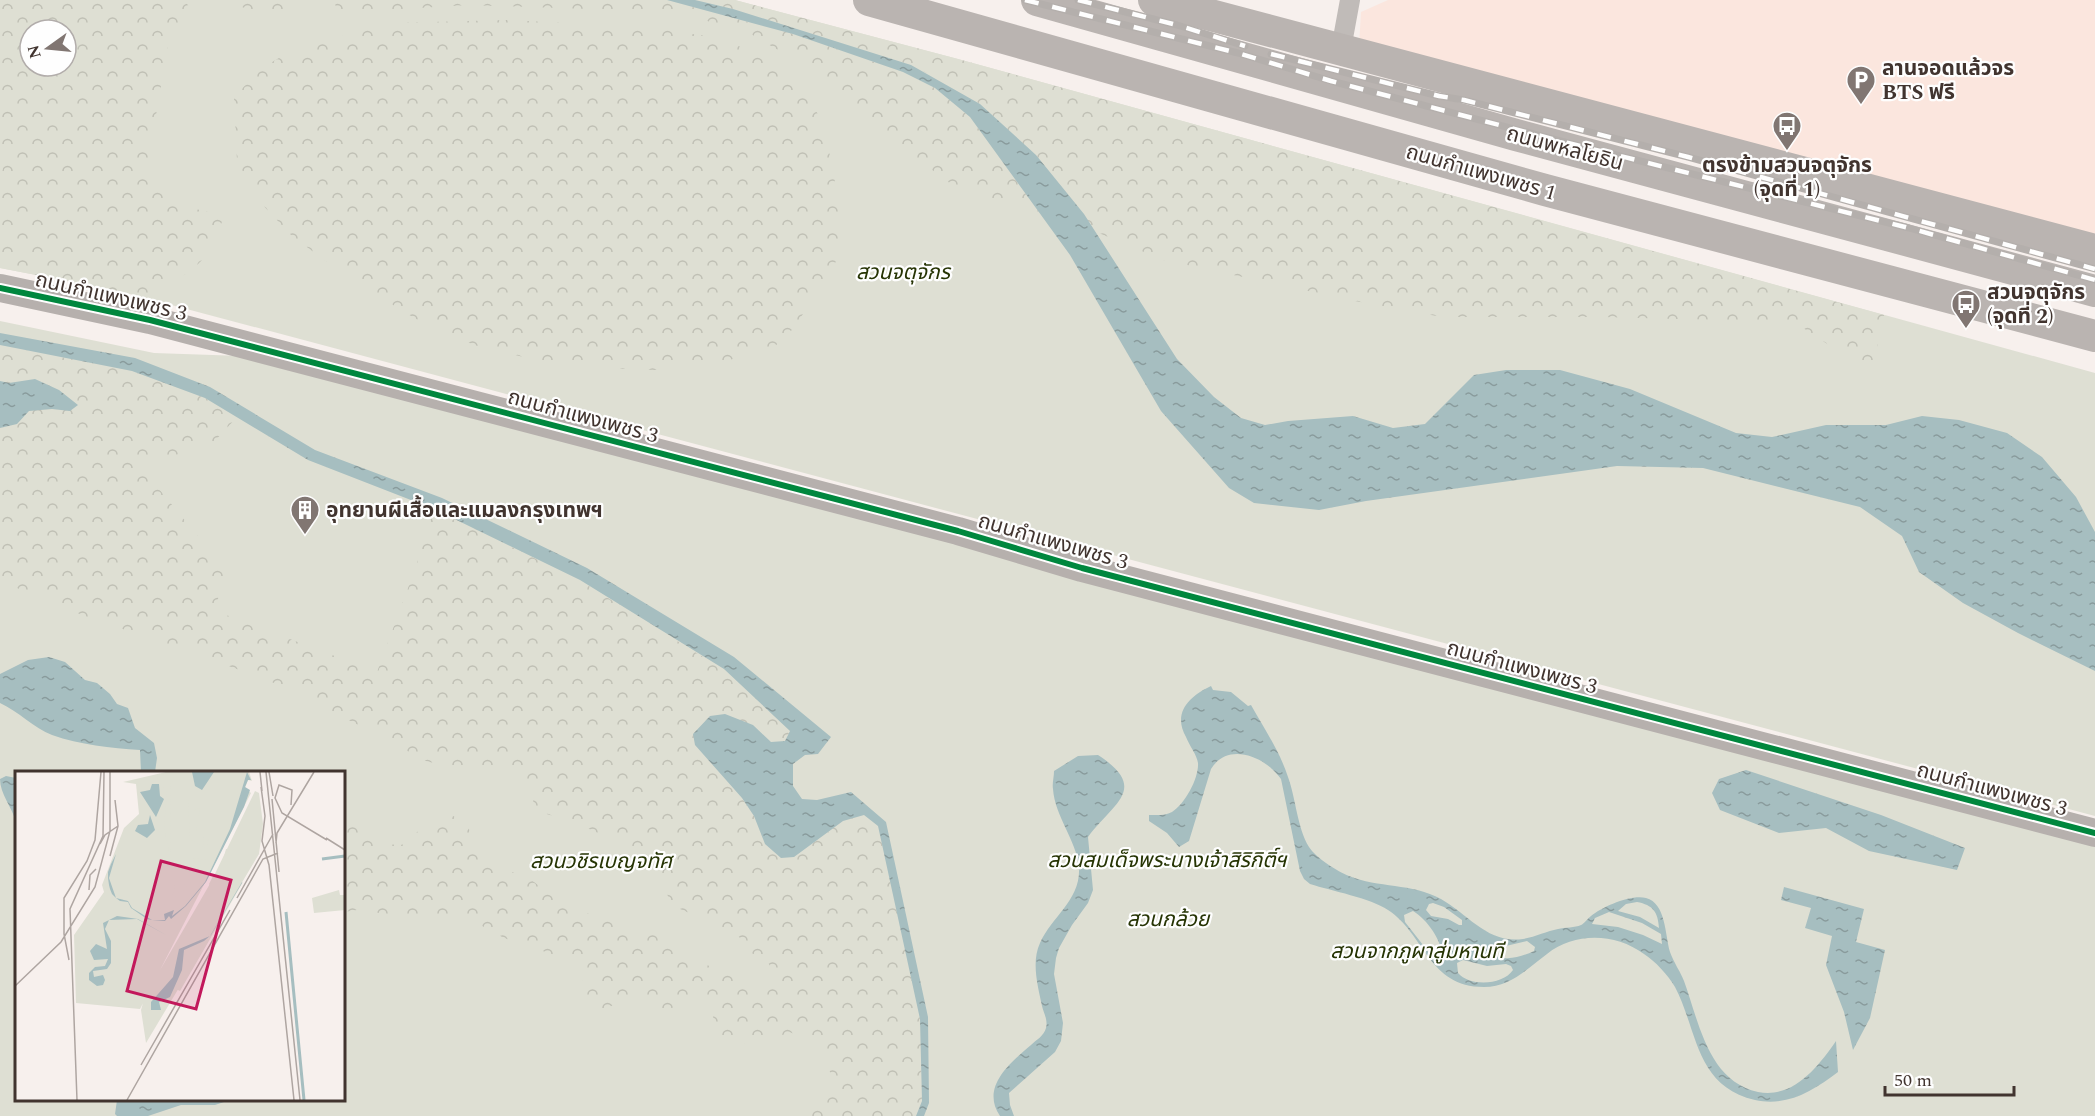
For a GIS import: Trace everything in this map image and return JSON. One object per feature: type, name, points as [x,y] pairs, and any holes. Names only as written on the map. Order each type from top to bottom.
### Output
[{"type":"main road","name":"ถนนกำแพงเพชร 1","points":[[869,0],[1545,190],[2095,336]]},
{"type":"main road","name":"ถนนพหลโยธิน","points":[[1037,0],[1516,135],[2095,291]]},
{"type":"main road","name":"ถนนพหลโยธิน","points":[[1154,0],[2095,249]]},
{"type":"main road","points":[[2049,237],[2095,279]]},
{"type":"street","points":[[1341,50],[1350,0]]},
{"type":"street","name":"ถนนกำแพงเพชร 3","points":[[0,288],[107,310],[207,335],[958,531],[1093,571],[2095,833]]},
{"type":"shaded area","name":"ลานจอดแล้วจร BTS ฟรี","points":[[1388,0],[2095,0],[2095,236],[1359,47],[1361,12]]},
{"type":"green space","name":"สวนจตุจักร","points":[[0,0],[735,0],[958,59],[2095,373],[2095,816],[119,291],[0,268]]},
{"type":"green space","points":[[0,0],[185,0],[192,13],[169,38],[148,163],[150,184],[179,205],[225,216],[204,258],[191,271],[160,288],[153,300],[119,291],[0,268],[0,182],[7,149],[0,147]]},
{"type":"green space","points":[[215,0],[267,0],[302,5],[294,13],[249,9]]},
{"type":"green space","points":[[335,0],[667,0],[793,34],[903,72],[935,88],[970,117],[1042,216],[948,182],[868,121],[798,62],[751,34],[677,12],[468,5],[336,13]]},
{"type":"green space","points":[[695,0],[735,0],[958,59],[1884,315],[1870,380],[1844,355],[1794,322],[1602,317],[1442,317],[1163,260],[1094,231],[1084,214],[1032,152],[980,104],[945,82],[911,65],[733,9]]},
{"type":"green space","points":[[506,20],[646,27],[726,39],[789,74],[818,114],[831,159],[840,211],[842,242],[832,273],[791,331],[772,349],[729,360],[657,370],[565,367],[474,345],[416,319],[346,276],[292,236],[260,202],[237,161],[234,97],[262,68],[284,55],[370,27],[390,23]]},
{"type":"green space","points":[[0,321],[154,353],[242,356],[2095,843],[2095,1116],[0,1116]]},
{"type":"green space","points":[[0,345],[132,371],[205,398],[237,417],[212,444],[140,466],[229,574],[213,610],[377,672],[415,569],[434,509],[579,580],[724,670],[790,731],[785,741],[771,742],[753,725],[742,798],[754,816],[765,844],[794,857],[843,821],[864,815],[878,825],[920,1019],[922,1101],[916,1116],[803,1116],[824,1106],[833,1086],[824,1045],[789,1032],[755,1044],[719,1038],[712,1013],[704,996],[664,1011],[657,1004],[633,991],[615,1005],[590,1012],[582,989],[587,966],[504,938],[473,921],[432,913],[402,916],[357,910],[345,912],[345,811],[363,838],[400,846],[444,810],[467,825],[484,861],[530,879],[567,907],[667,938],[709,966],[758,986],[772,977],[769,964],[750,952],[737,934],[671,905],[657,865],[575,822],[536,811],[529,786],[494,766],[467,772],[426,761],[290,689],[194,653],[87,617],[0,581]]},
{"type":"water","points":[[667,0],[695,0],[733,9],[911,65],[980,104],[1036,155],[1084,214],[1177,359],[1214,397],[1241,418],[1265,425],[1353,416],[1393,428],[1425,424],[1474,375],[1506,370],[1560,370],[1630,389],[1736,433],[1772,437],[1826,425],[1886,425],[1922,416],[1959,420],[2007,433],[2042,457],[2076,497],[2095,532],[2095,671],[1963,603],[1919,572],[1902,536],[1860,507],[1703,468],[1617,466],[1366,501],[1319,510],[1254,503],[1229,488],[1161,411],[1070,255],[970,117],[935,88],[903,72],[793,34]]},
{"type":"water","points":[[0,333],[135,358],[210,387],[315,450],[442,498],[587,568],[734,657],[831,737],[818,754],[805,755],[793,764],[793,786],[802,799],[817,800],[851,792],[886,822],[928,1017],[929,1103],[924,1116],[916,1116],[922,1101],[920,1019],[878,826],[864,815],[843,821],[794,857],[781,858],[765,844],[754,816],[742,798],[695,745],[693,734],[710,716],[725,714],[753,725],[771,742],[785,741],[790,731],[724,669],[580,580],[434,509],[308,460],[205,398],[132,371],[0,345]]},
{"type":"water","points":[[35,379],[59,390],[78,405],[70,411],[52,409],[29,411],[17,424],[0,428],[0,381],[9,383]]},
{"type":"water","points":[[49,657],[65,662],[85,680],[97,683],[110,694],[117,704],[128,708],[135,728],[154,743],[157,758],[155,771],[141,771],[140,750],[85,744],[52,735],[0,703],[0,674],[28,660]]},
{"type":"water","points":[[1211,686],[1213,690],[1231,692],[1248,706],[1251,705],[1285,768],[1299,822],[1309,847],[1333,868],[1360,880],[1430,894],[1441,899],[1489,933],[1511,939],[1523,939],[1579,926],[1609,905],[1633,898],[1646,898],[1653,901],[1661,913],[1670,952],[1684,981],[1701,1031],[1708,1048],[1727,1076],[1741,1086],[1758,1092],[1782,1091],[1793,1086],[1813,1070],[1836,1041],[1838,1072],[1809,1091],[1789,1099],[1767,1102],[1735,1093],[1720,1083],[1709,1070],[1701,1055],[1683,1004],[1665,973],[1648,957],[1621,942],[1595,938],[1570,942],[1547,954],[1510,981],[1493,986],[1465,985],[1451,978],[1439,969],[1411,932],[1388,910],[1361,898],[1310,884],[1304,879],[1300,871],[1281,779],[1266,764],[1247,755],[1227,756],[1218,760],[1211,769],[1189,841],[1179,847],[1167,833],[1149,821],[1149,815],[1164,815],[1172,812],[1182,803],[1194,783],[1198,763],[1182,728],[1182,713],[1190,700]],"holes":[[[1637,902],[1647,905],[1654,910],[1659,928],[1640,917],[1618,911],[1626,904]],[[1429,904],[1444,907],[1462,920],[1462,925],[1448,919],[1431,916],[1426,910]],[[1413,911],[1429,926],[1438,939],[1442,960],[1434,959],[1405,922],[1404,915]],[[1609,912],[1642,923],[1661,934],[1662,944],[1618,927],[1592,924],[1595,918]],[[1527,941],[1535,947],[1534,951],[1513,958],[1502,958],[1492,954],[1493,949]],[[1463,960],[1487,966],[1506,964],[1513,970],[1502,979],[1486,982],[1470,981],[1458,973],[1457,963]]]},
{"type":"water","points":[[1098,755],[1114,767],[1122,777],[1124,787],[1122,796],[1116,805],[1088,837],[1093,890],[1088,903],[1059,948],[1056,958],[1054,974],[1063,1023],[1061,1041],[1055,1052],[1009,1093],[1014,1116],[1000,1116],[994,1095],[1000,1076],[1015,1059],[1042,1036],[1046,1028],[1036,974],[1037,950],[1045,933],[1071,898],[1078,879],[1079,867],[1074,847],[1057,809],[1053,787],[1054,771],[1078,756]]},
{"type":"water","points":[[1746,770],[1881,815],[1965,848],[1957,870],[1869,851],[1826,828],[1779,833],[1720,810],[1712,793],[1719,779]]},
{"type":"water","points":[[6,776],[15,778],[15,819],[4,795],[0,779]]},
{"type":"water","points":[[1784,887],[1864,909],[1856,942],[1885,950],[1870,1018],[1853,1050],[1844,1012],[1826,965],[1832,936],[1805,928],[1811,908],[1781,900]]},
{"type":"water","points":[[117,1101],[227,1101],[215,1105],[181,1105],[148,1116],[117,1116],[115,1114]]},
{"type":"railway","points":[[1025,0],[1238,53],[1331,81],[1568,143],[1909,228],[2095,280]]},
{"type":"railway","points":[[1078,0],[1177,25],[1245,46]]},
{"type":"railway","points":[[1271,54],[1688,157],[2095,269]]},
{"type":"cycle path","points":[[0,288],[150,320],[958,531],[1082,568],[2095,833]]},
{"type":"place","name":"ลานจอดแล้วจร BTS ฟรี","points":[[1861,106]]},
{"type":"place","name":"ตรงข้ามสวนจตุจักร (จุดที่ 1)","points":[[1787,152]]},
{"type":"place","name":"สวนจตุจักร (จุดที่ 2)","points":[[1966,330]]},
{"type":"place","name":"อุทยานผีเสื้อและแมลงกรุงเทพฯ","points":[[305,536]]},
{"type":"park label","name":"สวนสมเด็จพระนางเจ้าสิริกิติ์ฯ","points":[[1167,860]]},
{"type":"park label","name":"สวนวชิรเบญจทัศ","points":[[601,861]]},
{"type":"park label","name":"สวนกล้วย","points":[[1168,919]]},
{"type":"park label","name":"สวนจากภูผาสู่มหานที","points":[[1417,951]]}]
